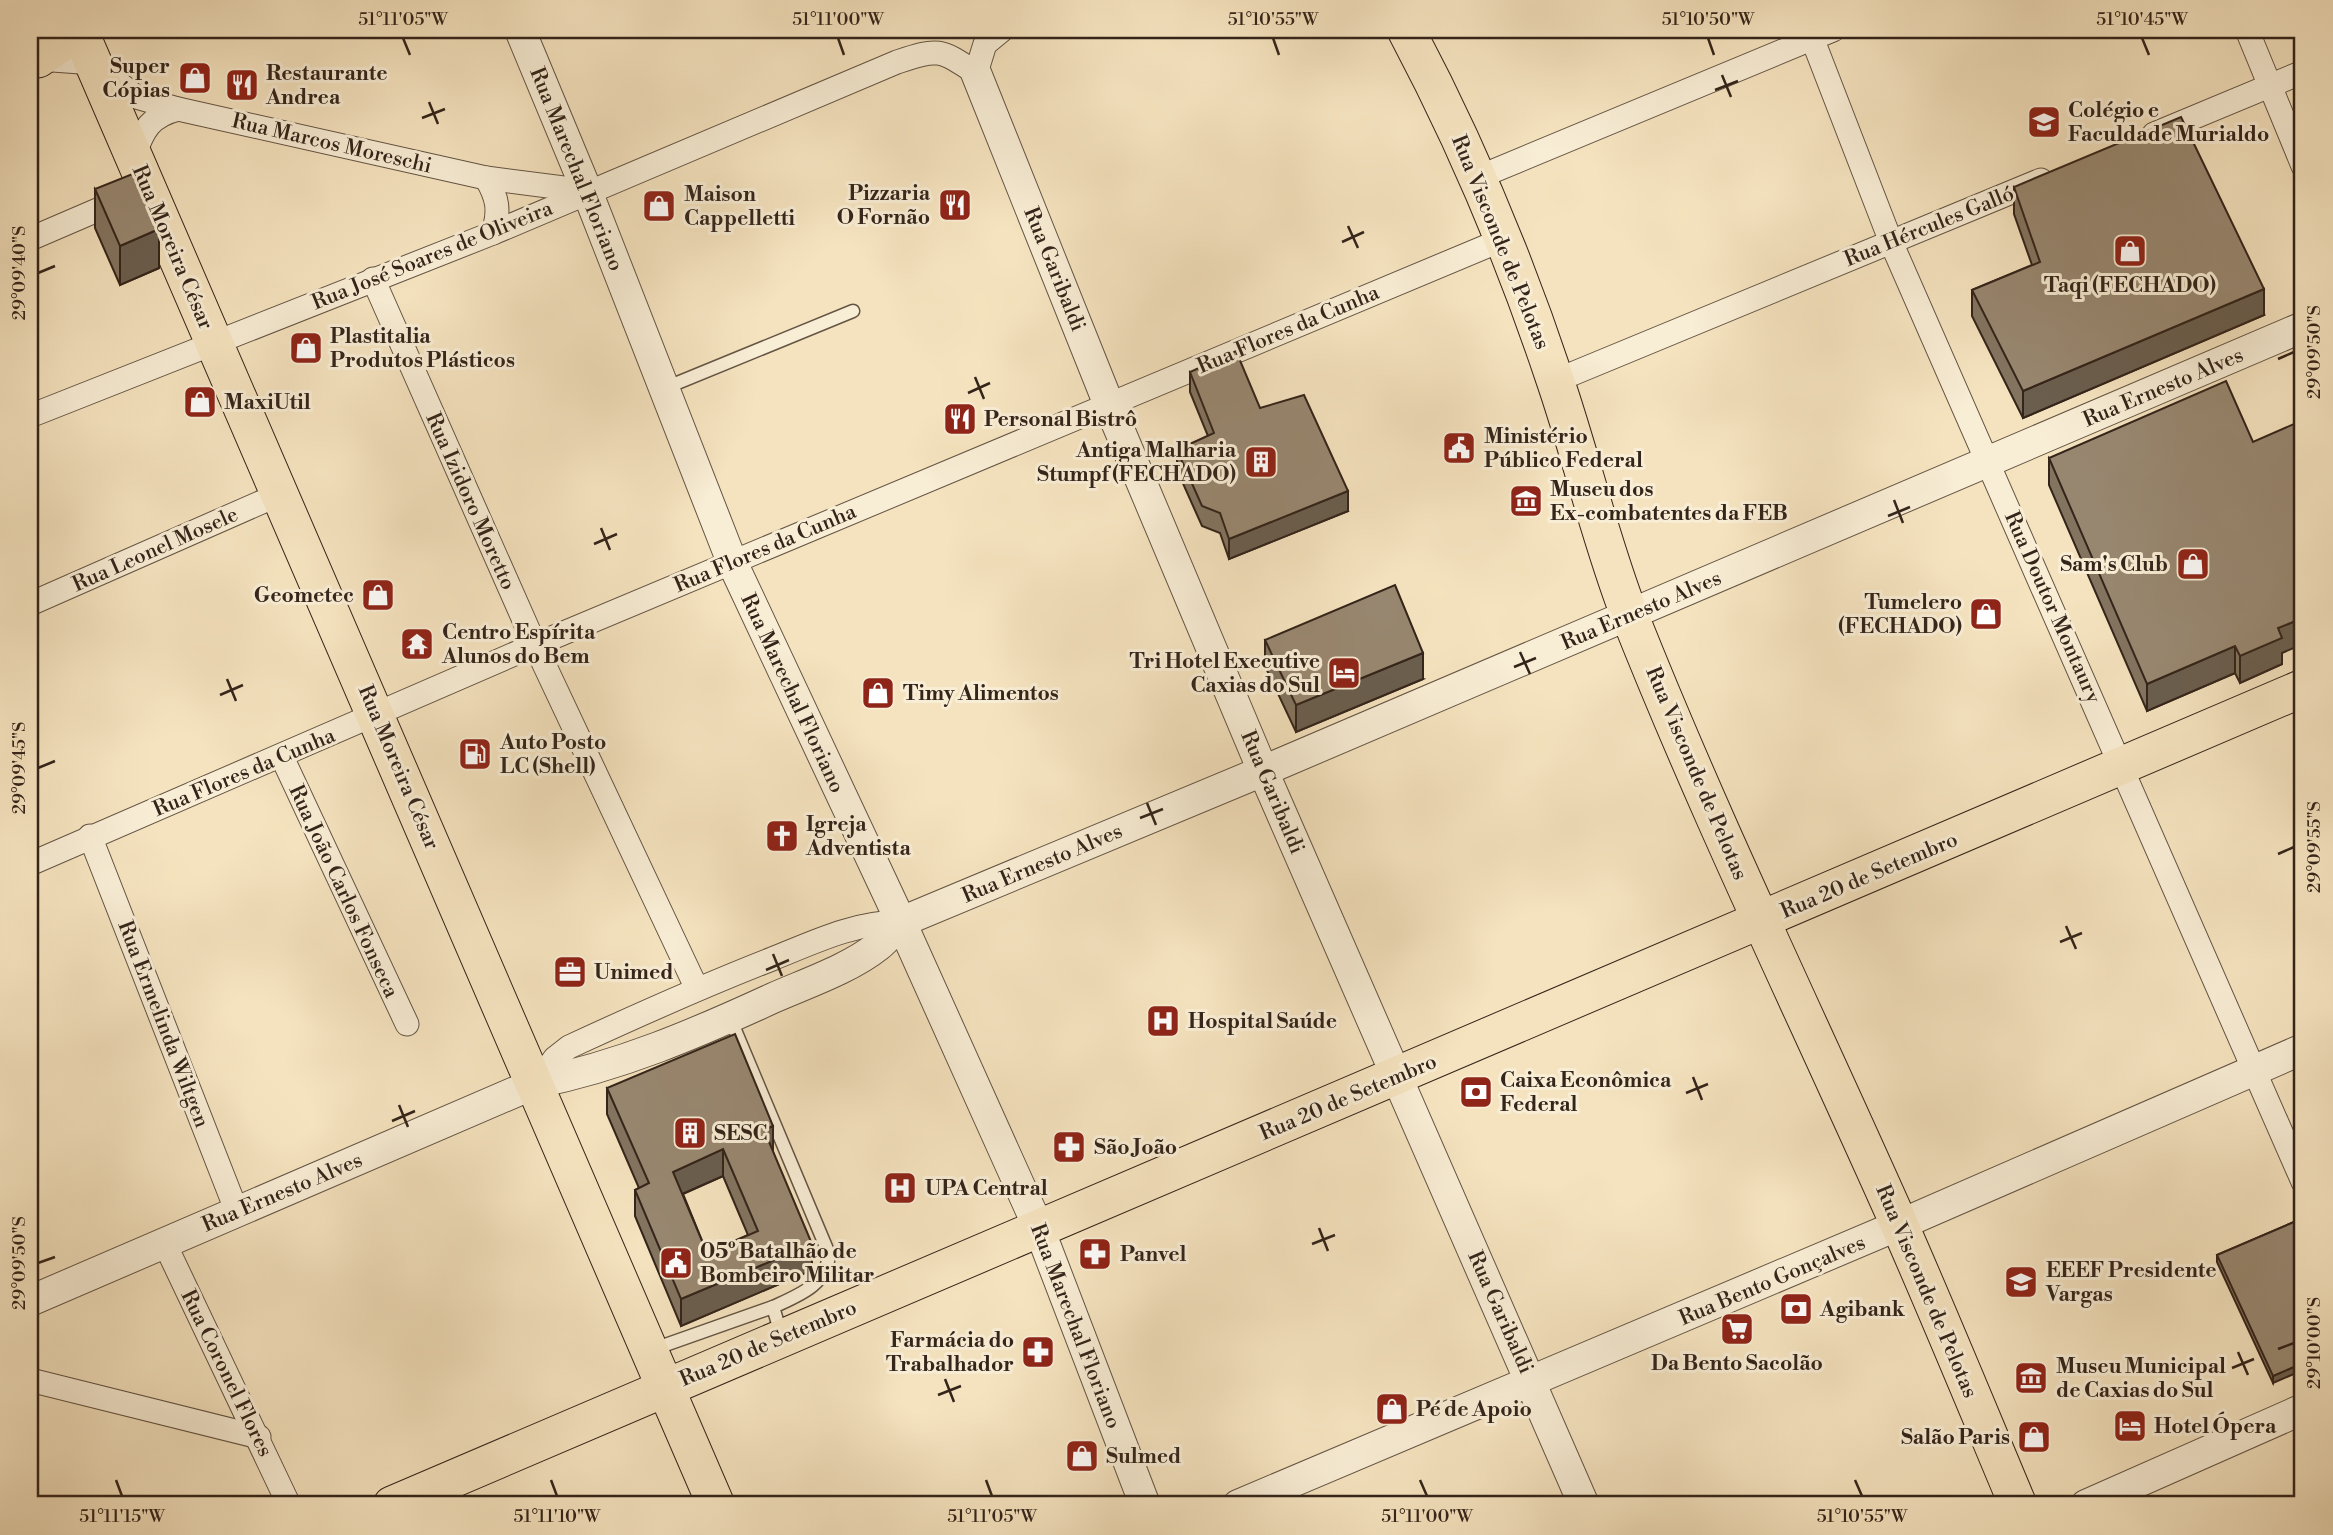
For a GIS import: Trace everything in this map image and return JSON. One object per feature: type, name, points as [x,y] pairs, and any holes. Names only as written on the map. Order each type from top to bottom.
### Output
[{"type":"main road","points":[[33,64],[57,46],[69,30]]},
{"type":"main road","name":"Rua Moreira César","points":[[79,30],[716,1505]]},
{"type":"main road","name":"Rua Visconde de Pelotas","points":[[1406,30],[1479,177],[1504,239],[1555,381],[1609,557],[1630,615],[1761,922],[1899,1225],[2018,1505]]},
{"type":"main road","name":"Rua 20 de Setembro","points":[[392,1505],[665,1387],[777,1322],[1040,1231],[1397,1075],[1761,922],[2303,688]]},
{"type":"street","name":"Rua Marechal Floriano","points":[[520,30],[587,191],[732,562],[901,922],[1040,1231],[1145,1505]]},
{"type":"street","points":[[976,73],[985,44],[1002,30]]},
{"type":"street","points":[[2247,30],[2303,166]]},
{"type":"street","points":[[1479,177],[1818,33]]},
{"type":"street","name":"Rua Doutor Montaury","points":[[1818,33],[1891,242],[2123,766],[2303,1182]]},
{"type":"street","name":"Rua José Soares de Oliveira","points":[[30,416],[493,233],[587,191],[924,53],[944,52],[976,73]]},
{"type":"street","points":[[33,64],[97,71]]},
{"type":"street","name":"Rua Marcos Moreschi","points":[[97,71],[136,97],[178,109],[486,178],[587,191]]},
{"type":"street","points":[[2131,144],[2303,72]]},
{"type":"street","name":"Rua Garibaldi","points":[[976,73],[1109,405],[1263,771],[1584,1505]]},
{"type":"street","points":[[30,239],[141,172],[145,128],[153,119],[178,109]]},
{"type":"street","name":"Rua Hércules Galló","points":[[1555,381],[2068,169]]},
{"type":"street","points":[[486,178],[498,203],[499,216],[493,233]]},
{"type":"street","name":"Rua Flores da Cunha","points":[[30,864],[90,836],[377,716],[535,645],[1504,239]]},
{"type":"street","name":"Rua Izidoro Moretto","points":[[373,279],[535,645],[696,989]]},
{"type":"street","name":"Rua Ernesto Alves","points":[[536,1083],[555,1058],[569,1047],[696,989],[847,929],[881,922],[901,922],[1263,771],[2303,327]]},
{"type":"street","name":"Rua Leonel Mosele","points":[[30,604],[280,494]]},
{"type":"street","name":"Rua João Carlos Fonseca","points":[[282,757],[407,1024]]},
{"type":"street","name":"Rua Ermelinda Wiltgen","points":[[90,836],[237,1212]]},
{"type":"street","name":"Rua Ernesto Alves","points":[[30,1301],[536,1083],[588,1073],[638,1057],[730,1018],[840,967],[878,946],[901,922]]},
{"type":"street","name":"Rua Bento Gonçalves","points":[[1238,1505],[1899,1225],[2303,1049]]},
{"type":"street","name":"Rua Coronel Flores","points":[[164,1242],[289,1505]]},
{"type":"street","points":[[30,1380],[259,1437]]},
{"type":"street","points":[[2086,1505],[2303,1409]]},
{"type":"lane","points":[[665,388],[853,310]]},
{"type":"lane","points":[[650,1351],[777,1322],[820,1281],[828,1269],[829,1254],[730,1018]]},
{"type":"building","name":"Taqi (FECHADO)","points":[[2181,117],[2264,289],[2023,391],[1972,290],[2040,262],[2014,187]]},
{"type":"building","points":[[135,173],[159,229],[120,246],[95,189]]},
{"type":"building","name":"Antiga Malharia Stumpf (FECHADO)","points":[[1236,351],[1260,408],[1304,395],[1348,491],[1229,539],[1220,513],[1202,506],[1177,450],[1214,433],[1190,372]]},
{"type":"building","name":"Sam's Club","points":[[2226,381],[2253,442],[2303,420],[2303,618],[2278,628],[2282,638],[2240,656],[2235,646],[2147,684],[2049,458]]},
{"type":"building","name":"Tri Hotel Executive Caxias do Sul","points":[[1395,585],[1423,653],[1296,705],[1265,640]]},
{"type":"building","points":[[735,1034],[773,1126],[764,1130],[812,1244],[681,1299],[635,1190],[649,1183],[607,1088]],"holes":[[[723,1149],[758,1231],[707,1253],[673,1172]]]},
{"type":"building","points":[[2301,1219],[2303,1363],[2273,1376],[2217,1255]]},
{"type":"place","name":"Super Cópias","points":[[195,78]]},
{"type":"place","name":"Restaurante Andrea","points":[[242,85]]},
{"type":"place","name":"Colégio e Faculdade Murialdo","points":[[2044,122]]},
{"type":"place","name":"Pizzaria O Fornão","points":[[955,205]]},
{"type":"place","name":"Maison Cappelletti","points":[[659,206]]},
{"type":"place","name":"Taqi (FECHADO)","points":[[2130,251]]},
{"type":"place","name":"Plastitalia Produtos Plásticos","points":[[306,348]]},
{"type":"place","name":"MaxiUtil","points":[[200,402]]},
{"type":"place","name":"Personal Bistrô","points":[[960,419]]},
{"type":"place","name":"Ministério Público Federal","points":[[1459,448]]},
{"type":"place","name":"Antiga Malharia Stumpf (FECHADO)","points":[[1261,462]]},
{"type":"place","name":"Museu dos Ex-combatentes da FEB","points":[[1526,501]]},
{"type":"place","name":"Sam's Club","points":[[2193,564]]},
{"type":"place","name":"Geometec","points":[[378,595]]},
{"type":"place","name":"Tumelero (FECHADO)","points":[[1986,614]]},
{"type":"place","name":"Centro Espírita Alunos do Bem","points":[[417,644]]},
{"type":"place","name":"Tri Hotel Executive Caxias do Sul","points":[[1344,673]]},
{"type":"place","name":"Timy Alimentos","points":[[878,693]]},
{"type":"place","name":"Auto Posto LC (Shell)","points":[[475,754]]},
{"type":"place","name":"Igreja Adventista","points":[[782,836]]},
{"type":"place","name":"Unimed","points":[[570,972]]},
{"type":"place","name":"Hospital Saúde","points":[[1163,1021]]},
{"type":"place","name":"Caixa Econômica Federal","points":[[1476,1092]]},
{"type":"place","name":"SESC","points":[[690,1133]]},
{"type":"place","name":"São João","points":[[1069,1147]]},
{"type":"place","name":"UPA Central","points":[[900,1188]]},
{"type":"place","name":"Panvel","points":[[1095,1254]]},
{"type":"place","name":"05º Batalhão de Bombeiro Militar","points":[[676,1263]]},
{"type":"place","name":"EEEF Presidente Vargas","points":[[2021,1282]]},
{"type":"place","name":"Agibank","points":[[1796,1309]]},
{"type":"place","name":"Da Bento Sacolão","points":[[1737,1329]]},
{"type":"place","name":"Farmácia do Trabalhador","points":[[1038,1352]]},
{"type":"place","name":"Museu Municipal de Caxias do Sul","points":[[2031,1378]]},
{"type":"place","name":"Pé de Apoio","points":[[1392,1409]]},
{"type":"place","name":"Hotel Ópera","points":[[2130,1426]]},
{"type":"place","name":"Salão Paris","points":[[2034,1437]]},
{"type":"place","name":"Sulmed","points":[[1082,1456]]}]
